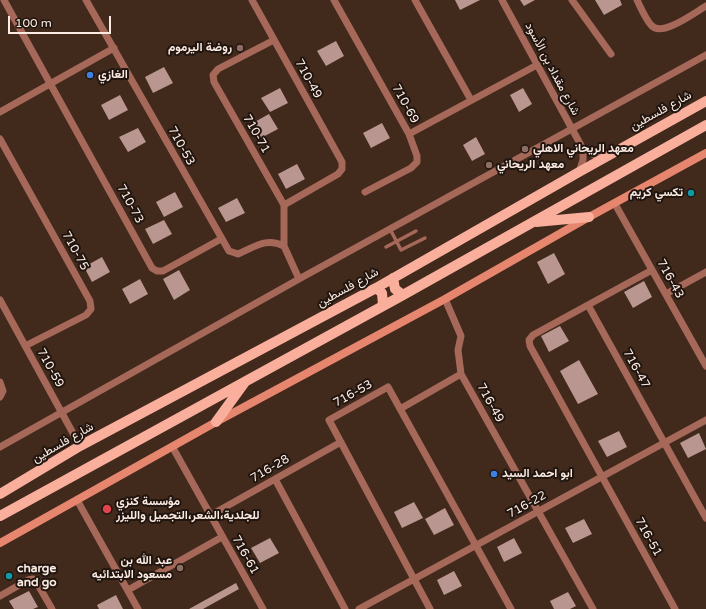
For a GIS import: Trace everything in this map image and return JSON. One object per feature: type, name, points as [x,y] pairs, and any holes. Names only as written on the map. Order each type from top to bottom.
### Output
[{"type":"main road","name":"شارع فلسطين","points":[[0,494],[80,446],[376,288],[706,101]]},
{"type":"main road","points":[[0,516],[403,295],[706,125]]},
{"type":"main road","points":[[532,222],[589,217]]},
{"type":"main road","points":[[393,278],[395,289],[403,295]]},
{"type":"main road","points":[[376,288],[382,293],[383,305]]},
{"type":"main road","points":[[216,422],[247,380]]},
{"type":"street","name":"710-73","points":[[4,0],[152,268],[157,271],[163,271],[221,239]]},
{"type":"street","name":"710-53","points":[[86,0],[229,251],[233,254],[238,254],[267,241],[275,241],[284,246]]},
{"type":"street","name":"710-49","points":[[252,0],[342,162],[342,169],[338,174],[284,205]]},
{"type":"street","name":"710-69","points":[[334,0],[409,134],[537,65]]},
{"type":"street","points":[[415,0],[471,100]]},
{"type":"street","name":"شارع مقداد بن الأسود","points":[[502,0],[583,149]]},
{"type":"street","points":[[572,0],[611,54]]},
{"type":"street","points":[[637,0],[651,26],[657,30],[666,29],[706,6]]},
{"type":"street","name":"710-71","points":[[274,40],[218,69],[213,75],[214,82],[284,205]]},
{"type":"street","points":[[0,112],[114,48]]},
{"type":"street","points":[[0,447],[299,279],[706,55]]},
{"type":"street","points":[[365,192],[411,168],[417,162],[417,156],[409,134]]},
{"type":"street","name":"710-75","points":[[0,139],[90,302],[91,309],[86,315],[25,346]]},
{"type":"street","points":[[579,172],[583,160],[583,149],[598,157],[605,157]]},
{"type":"street","points":[[0,543],[173,448],[216,422],[445,299],[589,217],[706,153]]},
{"type":"street","name":"716-43","points":[[615,204],[706,366]]},
{"type":"street","points":[[284,205],[284,246],[299,279]]},
{"type":"street","points":[[603,476],[530,346],[529,340],[533,335],[652,270]]},
{"type":"street","points":[[666,294],[706,272]]},
{"type":"street","name":"716-49","points":[[445,299],[461,336],[458,350],[461,374],[538,512]]},
{"type":"street","name":"710-59","points":[[0,301],[80,446]]},
{"type":"street","name":"716-47","points":[[588,305],[706,518]]},
{"type":"street","points":[[400,408],[461,374]]},
{"type":"street","points":[[0,382],[3,391],[0,397]]},
{"type":"street","name":"716-53","points":[[430,609],[329,420],[388,387],[511,609]]},
{"type":"street","name":"716-22","points":[[359,609],[706,420]]},
{"type":"street","name":"716-28","points":[[211,516],[340,442]]},
{"type":"street","name":"716-61","points":[[173,448],[263,609]]},
{"type":"street","name":"716-51","points":[[603,476],[675,609]]},
{"type":"street","points":[[275,479],[345,609]]},
{"type":"street","points":[[78,500],[138,609]]},
{"type":"street","points":[[538,512],[593,609]]},
{"type":"street","points":[[128,590],[222,537]]},
{"type":"street","points":[[0,596],[28,580],[33,580],[37,582],[52,609]]},
{"type":"lane","points":[[390,229],[401,250],[425,238]]},
{"type":"lane","points":[[386,247],[416,230]]},
{"type":"building","points":[[455,0],[480,0],[460,10]]},
{"type":"building","points":[[520,0],[535,0],[524,6]]},
{"type":"building","points":[[595,0],[620,0],[622,5],[604,15]]},
{"type":"building","points":[[336,41],[344,56],[326,66],[317,51]]},
{"type":"building","points":[[164,67],[173,83],[153,93],[145,77]]},
{"type":"building","points":[[280,88],[288,103],[270,112],[261,98]]},
{"type":"building","points":[[523,88],[532,104],[519,112],[510,95]]},
{"type":"building","points":[[120,95],[128,110],[109,120],[101,105]]},
{"type":"building","points":[[269,114],[278,129],[259,139],[251,124]]},
{"type":"building","points":[[382,123],[390,138],[371,148],[363,133]]},
{"type":"building","points":[[138,128],[146,142],[128,152],[119,137]]},
{"type":"building","points":[[476,137],[485,154],[472,161],[463,145]]},
{"type":"building","points":[[297,164],[305,179],[286,189],[278,174]]},
{"type":"building","points":[[175,192],[183,207],[164,217],[156,202]]},
{"type":"building","points":[[237,198],[245,213],[226,222],[218,208]]},
{"type":"building","points":[[164,220],[172,234],[153,244],[145,229]]},
{"type":"building","points":[[554,253],[565,274],[548,284],[537,262]]},
{"type":"building","points":[[102,257],[110,272],[92,282],[84,267]]},
{"type":"building","points":[[179,270],[190,290],[174,300],[163,279]]},
{"type":"building","points":[[140,279],[148,294],[130,304],[122,289]]},
{"type":"building","points":[[644,281],[652,297],[633,308],[624,292]]},
{"type":"building","points":[[560,326],[569,341],[549,352],[541,336]]},
{"type":"building","points":[[579,360],[598,394],[578,404],[560,371]]},
{"type":"building","points":[[619,431],[627,447],[607,457],[598,441]]},
{"type":"building","points":[[699,433],[706,449],[688,458],[680,443]]},
{"type":"building","points":[[414,502],[423,518],[402,528],[394,512]]},
{"type":"building","points":[[445,508],[454,525],[434,535],[425,519]]},
{"type":"building","points":[[584,519],[592,534],[573,543],[565,528]]},
{"type":"building","points":[[270,538],[279,553],[260,563],[251,548]]},
{"type":"building","points":[[514,538],[522,553],[504,562],[497,547]]},
{"type":"building","points":[[454,571],[462,586],[444,595],[437,580]]},
{"type":"building","points":[[236,583],[239,589],[203,609],[189,609]]},
{"type":"building","points":[[29,591],[38,607],[33,609],[14,609],[9,601]]},
{"type":"building","points":[[568,592],[576,606],[570,609],[554,609],[550,601]]},
{"type":"building","points":[[116,595],[123,609],[99,609],[97,605]]},
{"type":"place","name":"روضة اليرموم","points":[[240,48]]},
{"type":"place","name":"الغازي","points":[[90,75]]},
{"type":"place","name":"معهد الريحاني الاهلي","points":[[525,149]]},
{"type":"place","name":"معهد الريحاني","points":[[489,165]]},
{"type":"place","name":"تكسي كريم","points":[[691,193]]},
{"type":"place","name":"ابو احمد السيد","points":[[494,474]]},
{"type":"place","name":"مؤسسة كنزي للجلدية،الشعر،التجميل والليزر","points":[[107,509]]},
{"type":"place","name":"عبد الله بن مسعود الابتدائيه","points":[[180,568]]},
{"type":"place","name":"charge and go","points":[[9,576]]}]
